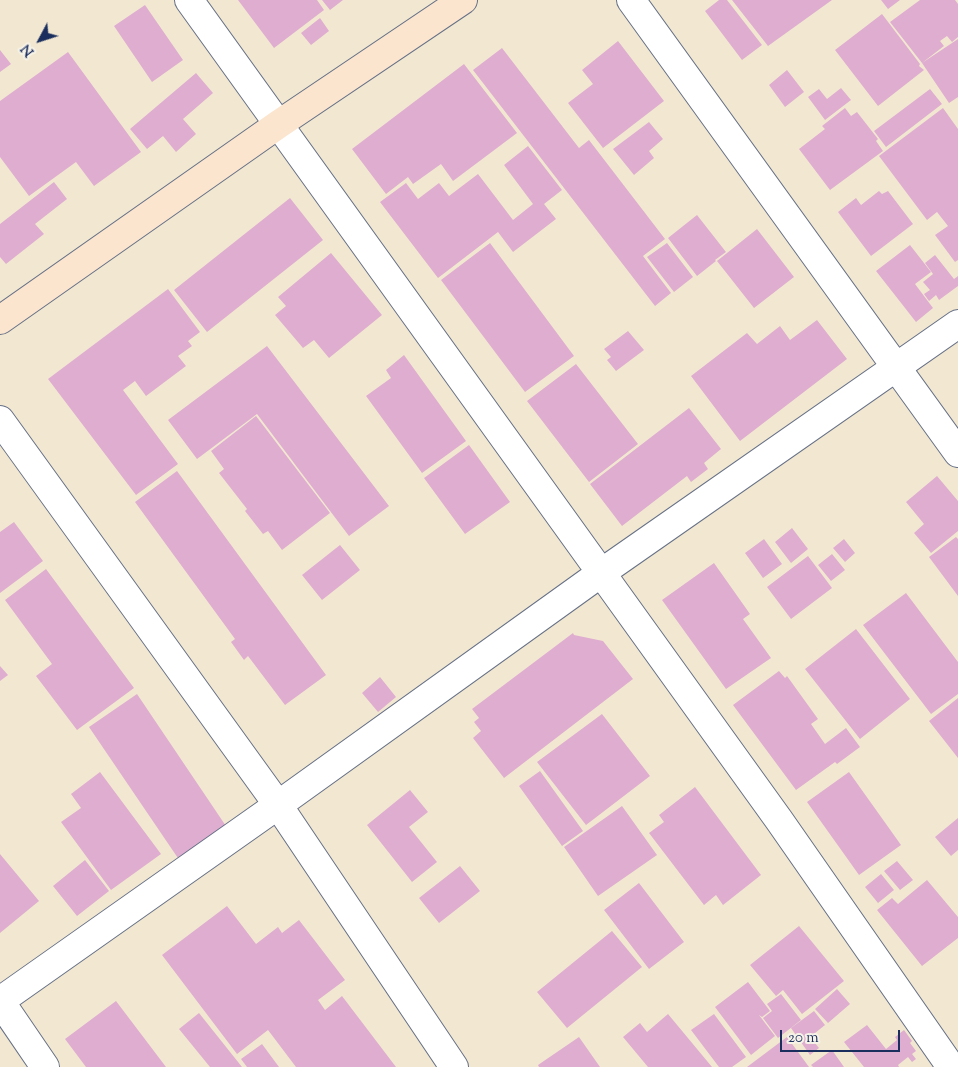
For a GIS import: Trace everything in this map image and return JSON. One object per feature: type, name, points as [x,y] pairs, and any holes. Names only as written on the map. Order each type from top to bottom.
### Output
[{"type":"street","points":[[189,0],[780,820],[951,1067]]},
{"type":"street","points":[[0,320],[279,124],[463,0]]},
{"type":"street","points":[[632,0],[958,453]]},
{"type":"street","points":[[45,1067],[0,1001],[278,805],[601,573],[958,324]]},
{"type":"street","points":[[0,420],[278,805],[454,1067]]},
{"type":"building","points":[[238,0],[317,0],[324,10],[274,48]]},
{"type":"building","points":[[322,0],[343,0],[330,10]]},
{"type":"building","points":[[719,0],[727,0],[762,45],[742,60],[705,11]]},
{"type":"building","points":[[732,0],[832,0],[768,46]]},
{"type":"building","points":[[881,0],[900,0],[888,9]]},
{"type":"building","points":[[920,0],[955,0],[958,4],[958,37],[952,42],[947,36],[940,41],[944,46],[922,63],[890,22]]},
{"type":"building","points":[[145,5],[183,60],[152,82],[114,26]]},
{"type":"building","points":[[882,14],[920,64],[919,66],[924,70],[878,106],[835,50]]},
{"type":"building","points":[[320,18],[329,31],[311,45],[301,33]]},
{"type":"building","points":[[958,39],[958,97],[949,103],[922,63]]},
{"type":"building","points":[[618,41],[664,101],[603,148],[568,103],[593,84],[582,70]]},
{"type":"building","points":[[502,48],[579,148],[589,140],[665,239],[643,256],[671,293],[655,306],[473,70]]},
{"type":"building","points":[[0,50],[11,64],[0,72]]},
{"type":"building","points":[[68,52],[141,152],[94,186],[76,162],[29,196],[0,157],[0,101]]},
{"type":"building","points":[[464,64],[517,133],[453,181],[441,164],[413,184],[408,177],[386,194],[352,149]]},
{"type":"building","points":[[787,70],[804,92],[785,107],[769,85]]},
{"type":"building","points":[[196,73],[213,93],[183,119],[196,134],[176,152],[163,136],[147,149],[130,129]]},
{"type":"building","points":[[841,88],[851,100],[825,120],[808,97],[819,89],[827,99]]},
{"type":"building","points":[[930,89],[942,104],[886,147],[874,131]]},
{"type":"building","points":[[845,108],[851,116],[857,112],[878,139],[876,141],[883,151],[830,190],[799,149],[825,129],[822,126]]},
{"type":"building","points":[[943,108],[958,129],[958,260],[955,262],[935,235],[948,226],[937,212],[927,220],[879,156]]},
{"type":"building","points":[[649,122],[663,139],[649,151],[654,158],[634,175],[613,149]]},
{"type":"building","points":[[528,146],[562,190],[544,204],[556,219],[513,252],[498,232],[438,278],[380,202],[406,183],[418,199],[439,183],[449,196],[478,174],[513,220],[533,204],[504,165]]},
{"type":"building","points":[[54,182],[67,199],[35,224],[44,234],[6,264],[0,257],[0,224]]},
{"type":"building","points":[[879,191],[882,194],[888,191],[913,224],[871,256],[838,212],[856,198],[861,205]]},
{"type":"building","points":[[290,198],[323,240],[207,332],[174,290]]},
{"type":"building","points":[[697,215],[726,252],[697,276],[668,238]]},
{"type":"building","points":[[757,229],[794,277],[754,308],[717,261]]},
{"type":"building","points":[[490,243],[574,356],[525,392],[441,280]]},
{"type":"building","points":[[667,243],[693,277],[674,292],[647,257]]},
{"type":"building","points":[[910,245],[931,272],[915,284],[933,308],[916,322],[876,271]]},
{"type":"building","points":[[331,253],[382,315],[329,358],[314,340],[303,348],[275,315],[286,306],[278,297]]},
{"type":"building","points":[[935,255],[954,279],[958,276],[958,286],[939,300],[936,295],[929,301],[924,294],[930,290],[923,282],[933,274],[925,263]]},
{"type":"building","points":[[168,289],[200,332],[188,341],[192,346],[178,356],[186,366],[146,396],[135,381],[123,390],[178,464],[136,495],[48,379]]},
{"type":"building","points":[[817,320],[847,359],[740,441],[691,376],[747,333],[757,344],[780,326],[790,340]]},
{"type":"building","points":[[628,331],[644,350],[616,371],[607,360],[611,357],[604,349]]},
{"type":"building","points":[[267,346],[389,506],[349,536],[257,414],[197,459],[168,420]]},
{"type":"building","points":[[404,355],[466,441],[422,473],[366,396],[391,378],[386,370]]},
{"type":"building","points":[[576,364],[638,444],[589,482],[527,401]]},
{"type":"building","points":[[689,408],[721,449],[704,463],[708,469],[691,482],[687,476],[622,526],[590,484]]},
{"type":"building","points":[[256,416],[330,513],[282,550],[268,531],[263,534],[245,511],[247,509],[219,473],[224,469],[211,451]]},
{"type":"building","points":[[469,445],[510,502],[465,534],[424,478]]},
{"type":"building","points":[[177,471],[326,675],[285,705],[248,656],[244,660],[231,642],[235,639],[135,502]]},
{"type":"building","points":[[937,476],[958,501],[958,531],[931,553],[914,533],[924,524],[906,502]]},
{"type":"building","points":[[14,522],[43,561],[0,593],[0,532]]},
{"type":"building","points":[[792,528],[808,549],[791,563],[775,542]]},
{"type":"building","points":[[956,537],[958,539],[958,596],[929,557]]},
{"type":"building","points":[[764,539],[782,564],[763,578],[745,553]]},
{"type":"building","points":[[844,539],[855,553],[845,562],[833,548]]},
{"type":"building","points":[[340,545],[360,570],[322,600],[302,575]]},
{"type":"building","points":[[832,554],[845,570],[831,581],[818,565]]},
{"type":"building","points":[[808,556],[832,588],[791,619],[767,587]]},
{"type":"building","points":[[714,563],[750,614],[743,619],[771,658],[726,689],[662,600]]},
{"type":"building","points":[[46,569],[134,688],[77,730],[36,676],[52,664],[5,600]]},
{"type":"building","points":[[906,593],[958,662],[958,694],[931,714],[863,625]]},
{"type":"building","points":[[856,629],[910,699],[860,739],[805,669]]},
{"type":"building","points":[[573,633],[574,635],[603,641],[633,679],[504,778],[473,738],[481,731],[474,722],[479,718],[472,709]]},
{"type":"building","points":[[0,666],[8,675],[0,681]]},
{"type":"building","points":[[779,671],[785,678],[787,676],[818,719],[811,724],[825,744],[846,728],[860,747],[796,790],[733,705]]},
{"type":"building","points":[[380,677],[396,697],[378,712],[362,693]]},
{"type":"building","points":[[137,694],[232,835],[184,867],[89,727]]},
{"type":"building","points":[[958,698],[958,758],[929,721]]},
{"type":"building","points":[[602,714],[650,776],[586,825],[537,762]]},
{"type":"building","points":[[540,771],[583,831],[562,846],[519,786]]},
{"type":"building","points":[[100,772],[161,854],[111,890],[61,822],[81,808],[71,794]]},
{"type":"building","points":[[849,772],[901,845],[859,875],[807,802]]},
{"type":"building","points":[[695,787],[761,875],[723,905],[716,895],[704,905],[649,833],[664,822],[659,815]]},
{"type":"building","points":[[410,790],[428,812],[409,827],[437,862],[412,882],[367,825]]},
{"type":"building","points":[[622,806],[657,855],[598,896],[564,847]]},
{"type":"building","points":[[958,818],[958,850],[951,856],[935,837]]},
{"type":"building","points":[[0,854],[39,901],[0,933]]},
{"type":"building","points":[[85,860],[109,891],[77,916],[53,886]]},
{"type":"building","points":[[897,861],[913,880],[900,890],[884,871]]},
{"type":"building","points":[[460,866],[480,891],[439,923],[419,898]]},
{"type":"building","points":[[881,874],[894,890],[878,903],[865,887]]},
{"type":"building","points":[[927,880],[958,917],[958,938],[922,966],[877,910],[892,898],[898,904]]},
{"type":"building","points":[[639,883],[684,942],[649,969],[604,910]]},
{"type":"building","points":[[227,906],[256,944],[278,927],[282,933],[299,920],[345,980],[318,1000],[325,1010],[342,996],[396,1067],[296,1067],[268,1030],[237,1054],[162,955]]},
{"type":"building","points":[[799,926],[844,981],[802,1014],[783,990],[776,996],[750,965]]},
{"type":"building","points":[[612,931],[642,967],[567,1028],[537,992]]},
{"type":"building","points":[[748,982],[770,1011],[762,1017],[759,1015],[775,1036],[751,1055],[715,1007]]},
{"type":"building","points":[[837,989],[850,1004],[828,1023],[815,1009]]},
{"type":"building","points":[[781,994],[801,1020],[778,1038],[763,1018],[772,1011],[767,1004]]},
{"type":"building","points":[[116,1001],[166,1067],[86,1067],[65,1039]]},
{"type":"building","points":[[814,1011],[825,1025],[810,1037],[819,1048],[810,1055],[791,1028]]},
{"type":"building","points":[[199,1013],[242,1067],[210,1067],[179,1029]]},
{"type":"building","points":[[668,1014],[712,1067],[648,1067],[623,1037],[640,1023],[647,1032]]},
{"type":"building","points":[[714,1014],[746,1057],[732,1067],[719,1067],[691,1030]]},
{"type":"building","points":[[867,1025],[886,1049],[897,1040],[895,1037],[904,1030],[912,1041],[910,1043],[916,1051],[912,1054],[916,1059],[912,1062],[908,1057],[898,1065],[899,1067],[864,1067],[844,1042]]},
{"type":"building","points":[[579,1037],[600,1067],[539,1067],[538,1065]]},
{"type":"building","points":[[787,1037],[809,1067],[747,1067]]},
{"type":"building","points":[[262,1044],[279,1067],[247,1067],[241,1059]]},
{"type":"building","points":[[832,1050],[844,1067],[813,1067],[811,1065]]}]
